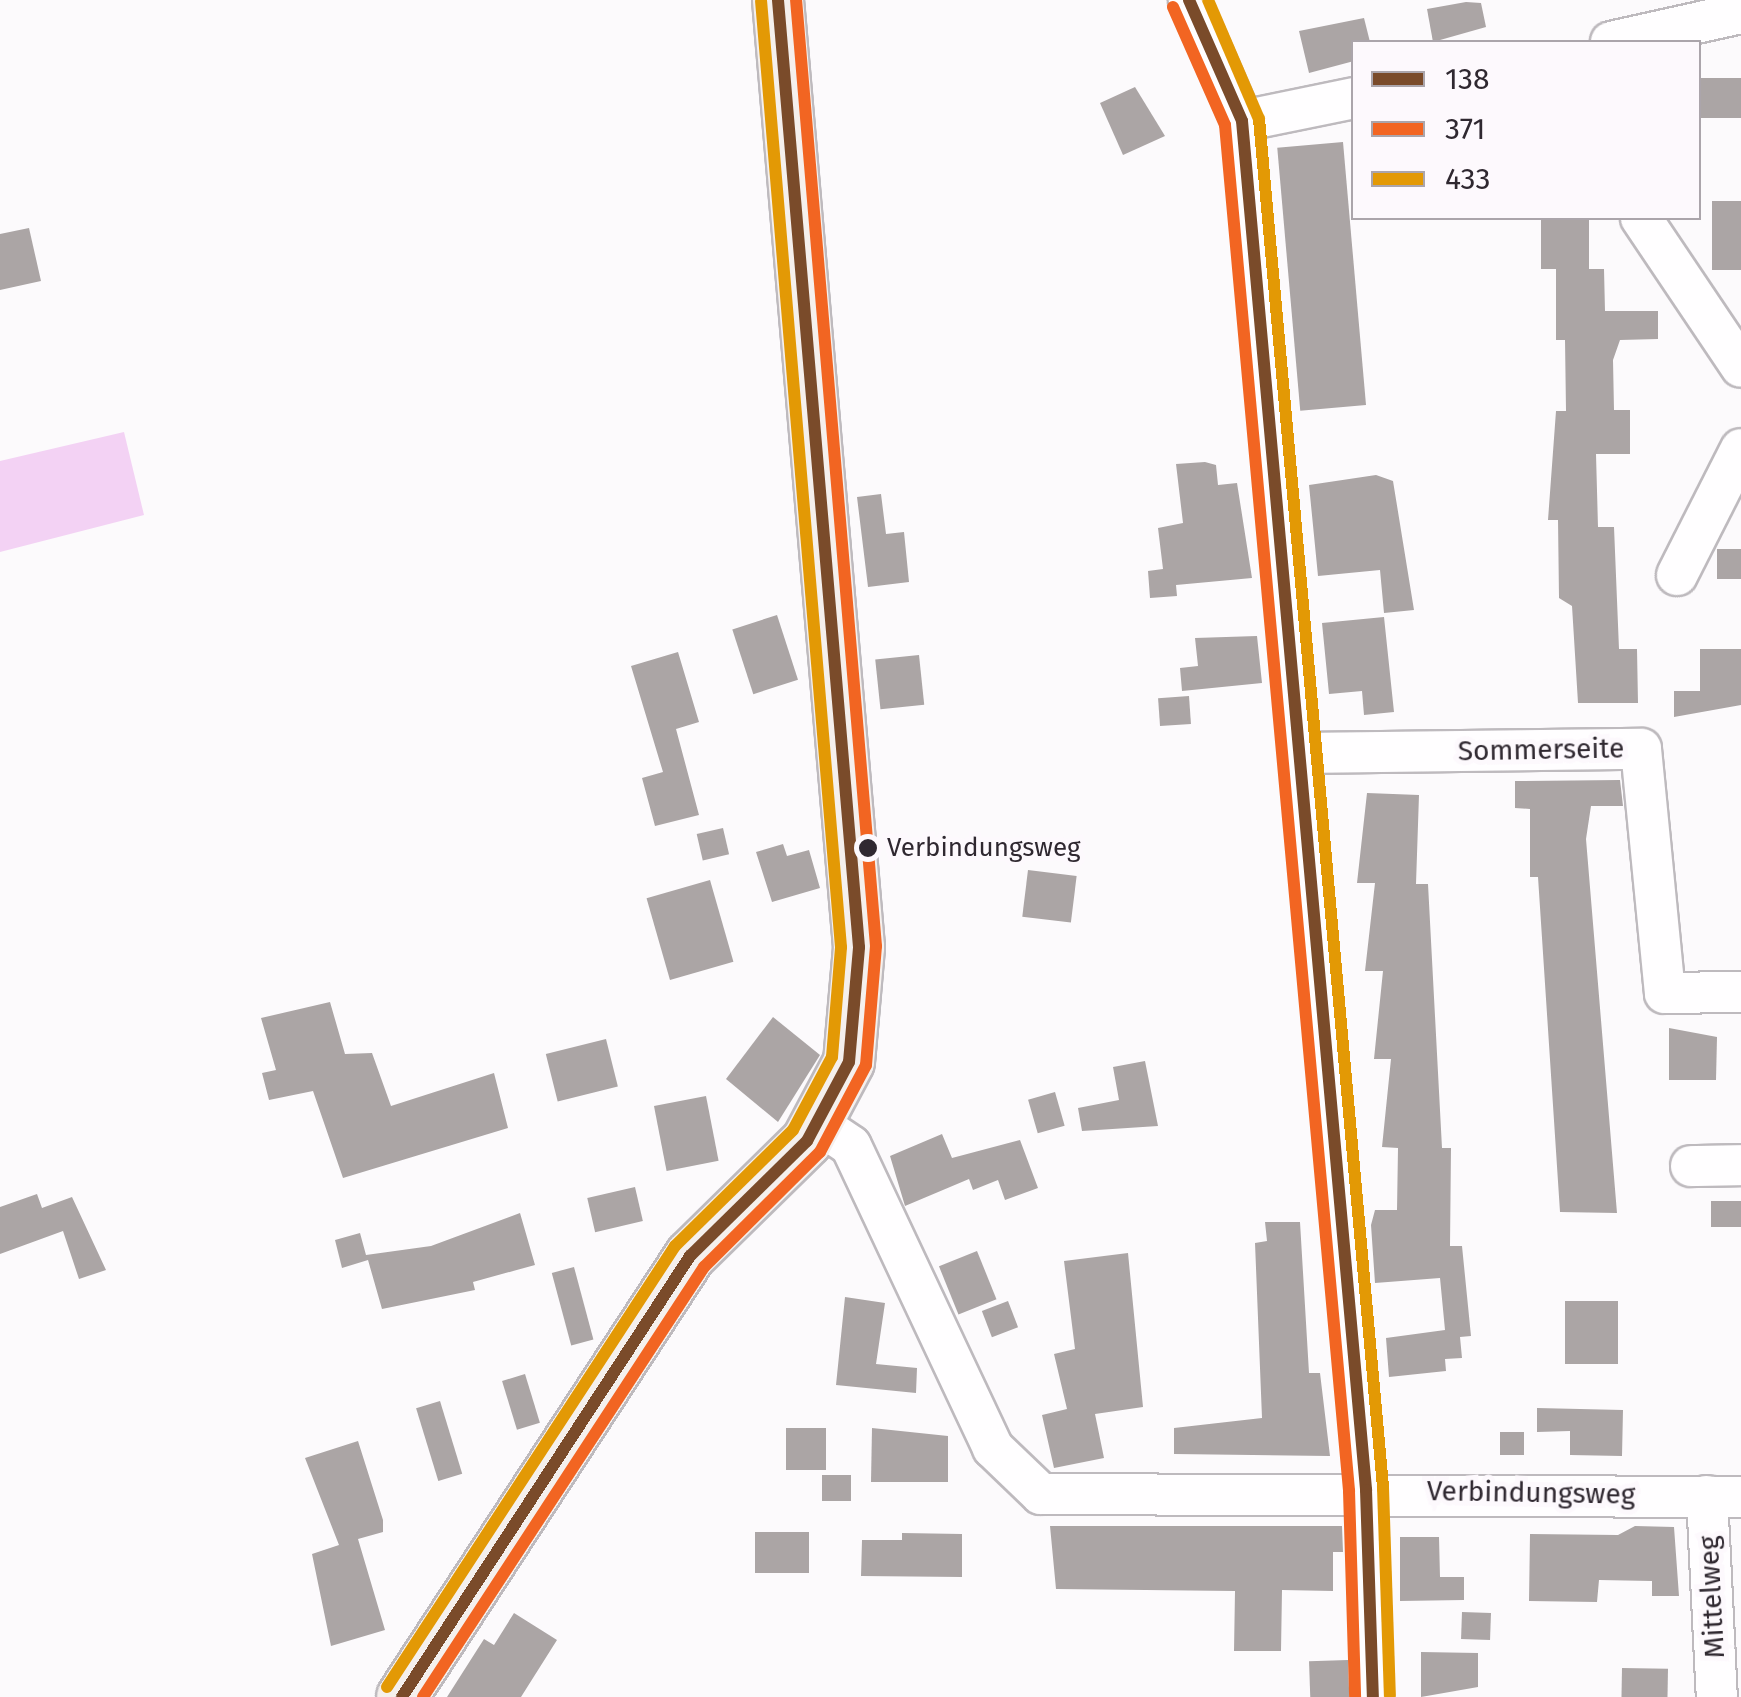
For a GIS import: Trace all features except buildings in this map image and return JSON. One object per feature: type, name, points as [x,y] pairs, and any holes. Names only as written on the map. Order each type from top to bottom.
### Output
[{"type":"main road","points":[[402,1697],[690,1256],[820,1125],[849,1062],[859,947],[778,0]]},
{"type":"street","points":[[1188,0],[1242,121],[1366,1490],[1372,1697]]},
{"type":"street","points":[[1620,40],[1741,13]]},
{"type":"street","points":[[1242,121],[1351,99]]},
{"type":"street","points":[[1642,220],[1741,367]]},
{"type":"street","points":[[1677,575],[1741,449]]},
{"type":"street","name":"Sommerseite","points":[[1301,753],[1641,749],[1665,993],[1741,992]]},
{"type":"street","name":"Verbindungsweg","points":[[820,1125],[851,1146],[992,1448],[1041,1494],[1366,1490],[1724,1496]]},
{"type":"street","points":[[1691,1166],[1741,1165]]},
{"type":"street","name":"Mittelweg","points":[[1717,1697],[1724,1496]]},
{"type":"shaded area","points":[[124,432],[144,515],[0,552],[0,461]]},
{"type":"transit line","name":"138","points":[[402,1697],[690,1256],[807,1141],[849,1062],[859,947],[778,0]]},
{"type":"transit line","name":"371","points":[[423,1697],[704,1267],[820,1152],[866,1065],[876,946],[796,0]]},
{"type":"transit line","name":"138","points":[[1189,0],[1242,121],[1366,1490],[1373,1697]]},
{"type":"transit line","name":"433","points":[[1208,0],[1259,119],[1383,1488],[1390,1696]]},
{"type":"transit line","name":"433","points":[[387,1687],[675,1246],[793,1130],[832,1057],[841,947],[761,1]]},
{"type":"transit line","name":"371","points":[[1173,7],[1225,125],[1349,1491],[1355,1697]]},
{"type":"place","name":"Verbindungsweg","points":[[868,848]]}]
